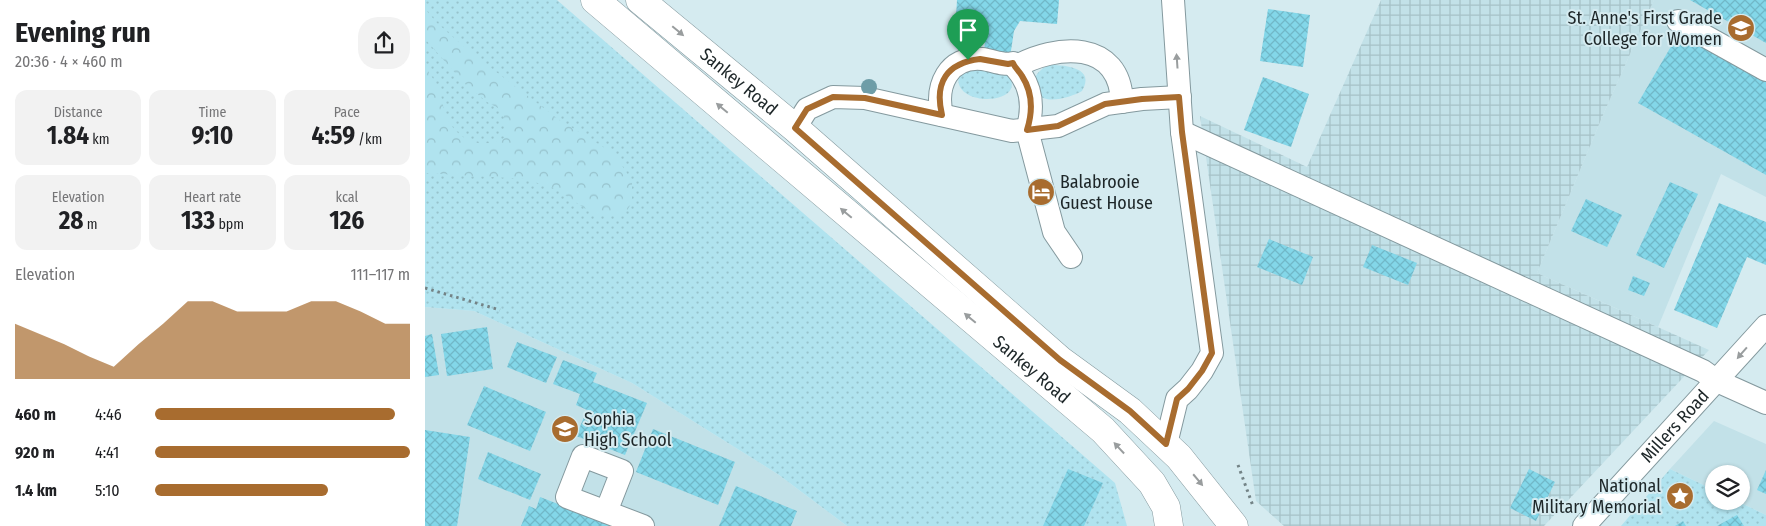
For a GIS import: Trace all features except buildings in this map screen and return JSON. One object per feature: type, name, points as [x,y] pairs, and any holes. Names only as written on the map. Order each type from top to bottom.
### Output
[{"type":"main road","name":"Sankey Road","points":[[595,0],[1103,430],[1152,484],[1166,507],[1169,526]]},
{"type":"main road","name":"Sankey Road","points":[[640,0],[795,128],[1060,360],[1130,411],[1166,444],[1201,483],[1234,526]]},
{"type":"main road","points":[[1152,484],[1166,444]]},
{"type":"street","points":[[1166,444],[1177,399],[1188,389],[1202,371],[1212,353],[1182,132],[1173,0]]},
{"type":"street","points":[[1678,21],[1766,70]]},
{"type":"street","points":[[1015,66],[1048,54],[1063,52],[1091,54],[1109,64],[1115,73],[1120,82],[1122,102]]},
{"type":"street","points":[[942,115],[940,96],[945,78],[950,70],[968,60],[980,59],[1008,64],[1013,63],[1021,74],[1030,93],[1032,106],[1027,130],[1053,232],[1071,257]]},
{"type":"street","points":[[795,128],[807,109],[833,97],[865,98],[1012,131],[1058,126],[1105,104],[1179,97]]},
{"type":"street","points":[[1182,132],[1703,371],[1717,381],[1766,403]]},
{"type":"street","name":"Millers Road","points":[[1584,526],[1766,326]]},
{"type":"street","points":[[606,512],[643,526]]},
{"type":"path","points":[[425,288],[500,310]]},
{"type":"path","points":[[1237,465],[1253,506]]},
{"type":"shaded area","points":[[1381,0],[1654,0],[1603,115],[1537,273],[1709,350],[1544,526],[1284,526],[1256,501],[1200,116],[1307,167]]},
{"type":"shaded area","points":[[1654,0],[1766,0],[1766,197],[1721,174],[1658,327],[1537,273],[1603,115]]},
{"type":"shaded area","name":"Sophia High School","points":[[425,307],[474,311],[632,383],[779,475],[847,526],[425,526]]},
{"type":"shaded area","points":[[1714,421],[1766,444],[1766,515],[1750,507],[1750,465],[1705,465],[1705,486],[1670,469]]},
{"type":"green space","points":[[425,0],[557,0],[1115,483],[1127,526],[847,526],[779,475],[632,383],[474,311],[425,307]]},
{"type":"green space","points":[[425,9],[437,23],[470,52],[558,119],[608,150],[617,158],[632,181],[632,202],[628,209],[621,215],[596,216],[556,189],[525,179],[425,173],[425,67],[438,87],[448,120],[458,133],[465,138],[480,143],[488,143],[504,138],[504,116],[498,108],[487,102],[464,83],[425,39]]},
{"type":"green space","points":[[1051,65],[1071,67],[1082,73],[1085,77],[1085,83],[1082,91],[1059,99],[1047,99],[1038,94],[1035,89],[1034,80],[1042,69]]},
{"type":"green space","points":[[962,68],[1007,73],[1012,85],[1008,93],[999,98],[973,97],[963,91],[958,81]]},
{"type":"green space","name":"National Military Memorial","points":[[1670,469],[1705,486],[1705,510],[1750,510],[1750,507],[1766,515],[1766,526],[1621,526]]},
{"type":"place","name":"St. Anne's First Grade College for Women","points":[[1741,28]]},
{"type":"place","name":"Balabrooie Guest House","points":[[1041,192]]},
{"type":"place","name":"Sophia High School","points":[[565,429]]},
{"type":"place","name":"National Military Memorial","points":[[1680,496]]},
{"type":"route","points":[[980,59],[1008,64],[1013,63],[1026,82],[1030,93],[1032,106],[1027,130],[1058,126],[1105,104],[1179,97],[1212,353],[1202,371],[1188,389],[1177,399],[1166,444],[1130,411],[1060,360],[795,128],[807,109],[833,97],[865,98],[942,115],[940,96],[945,78],[950,70],[968,60],[980,59]]}]
